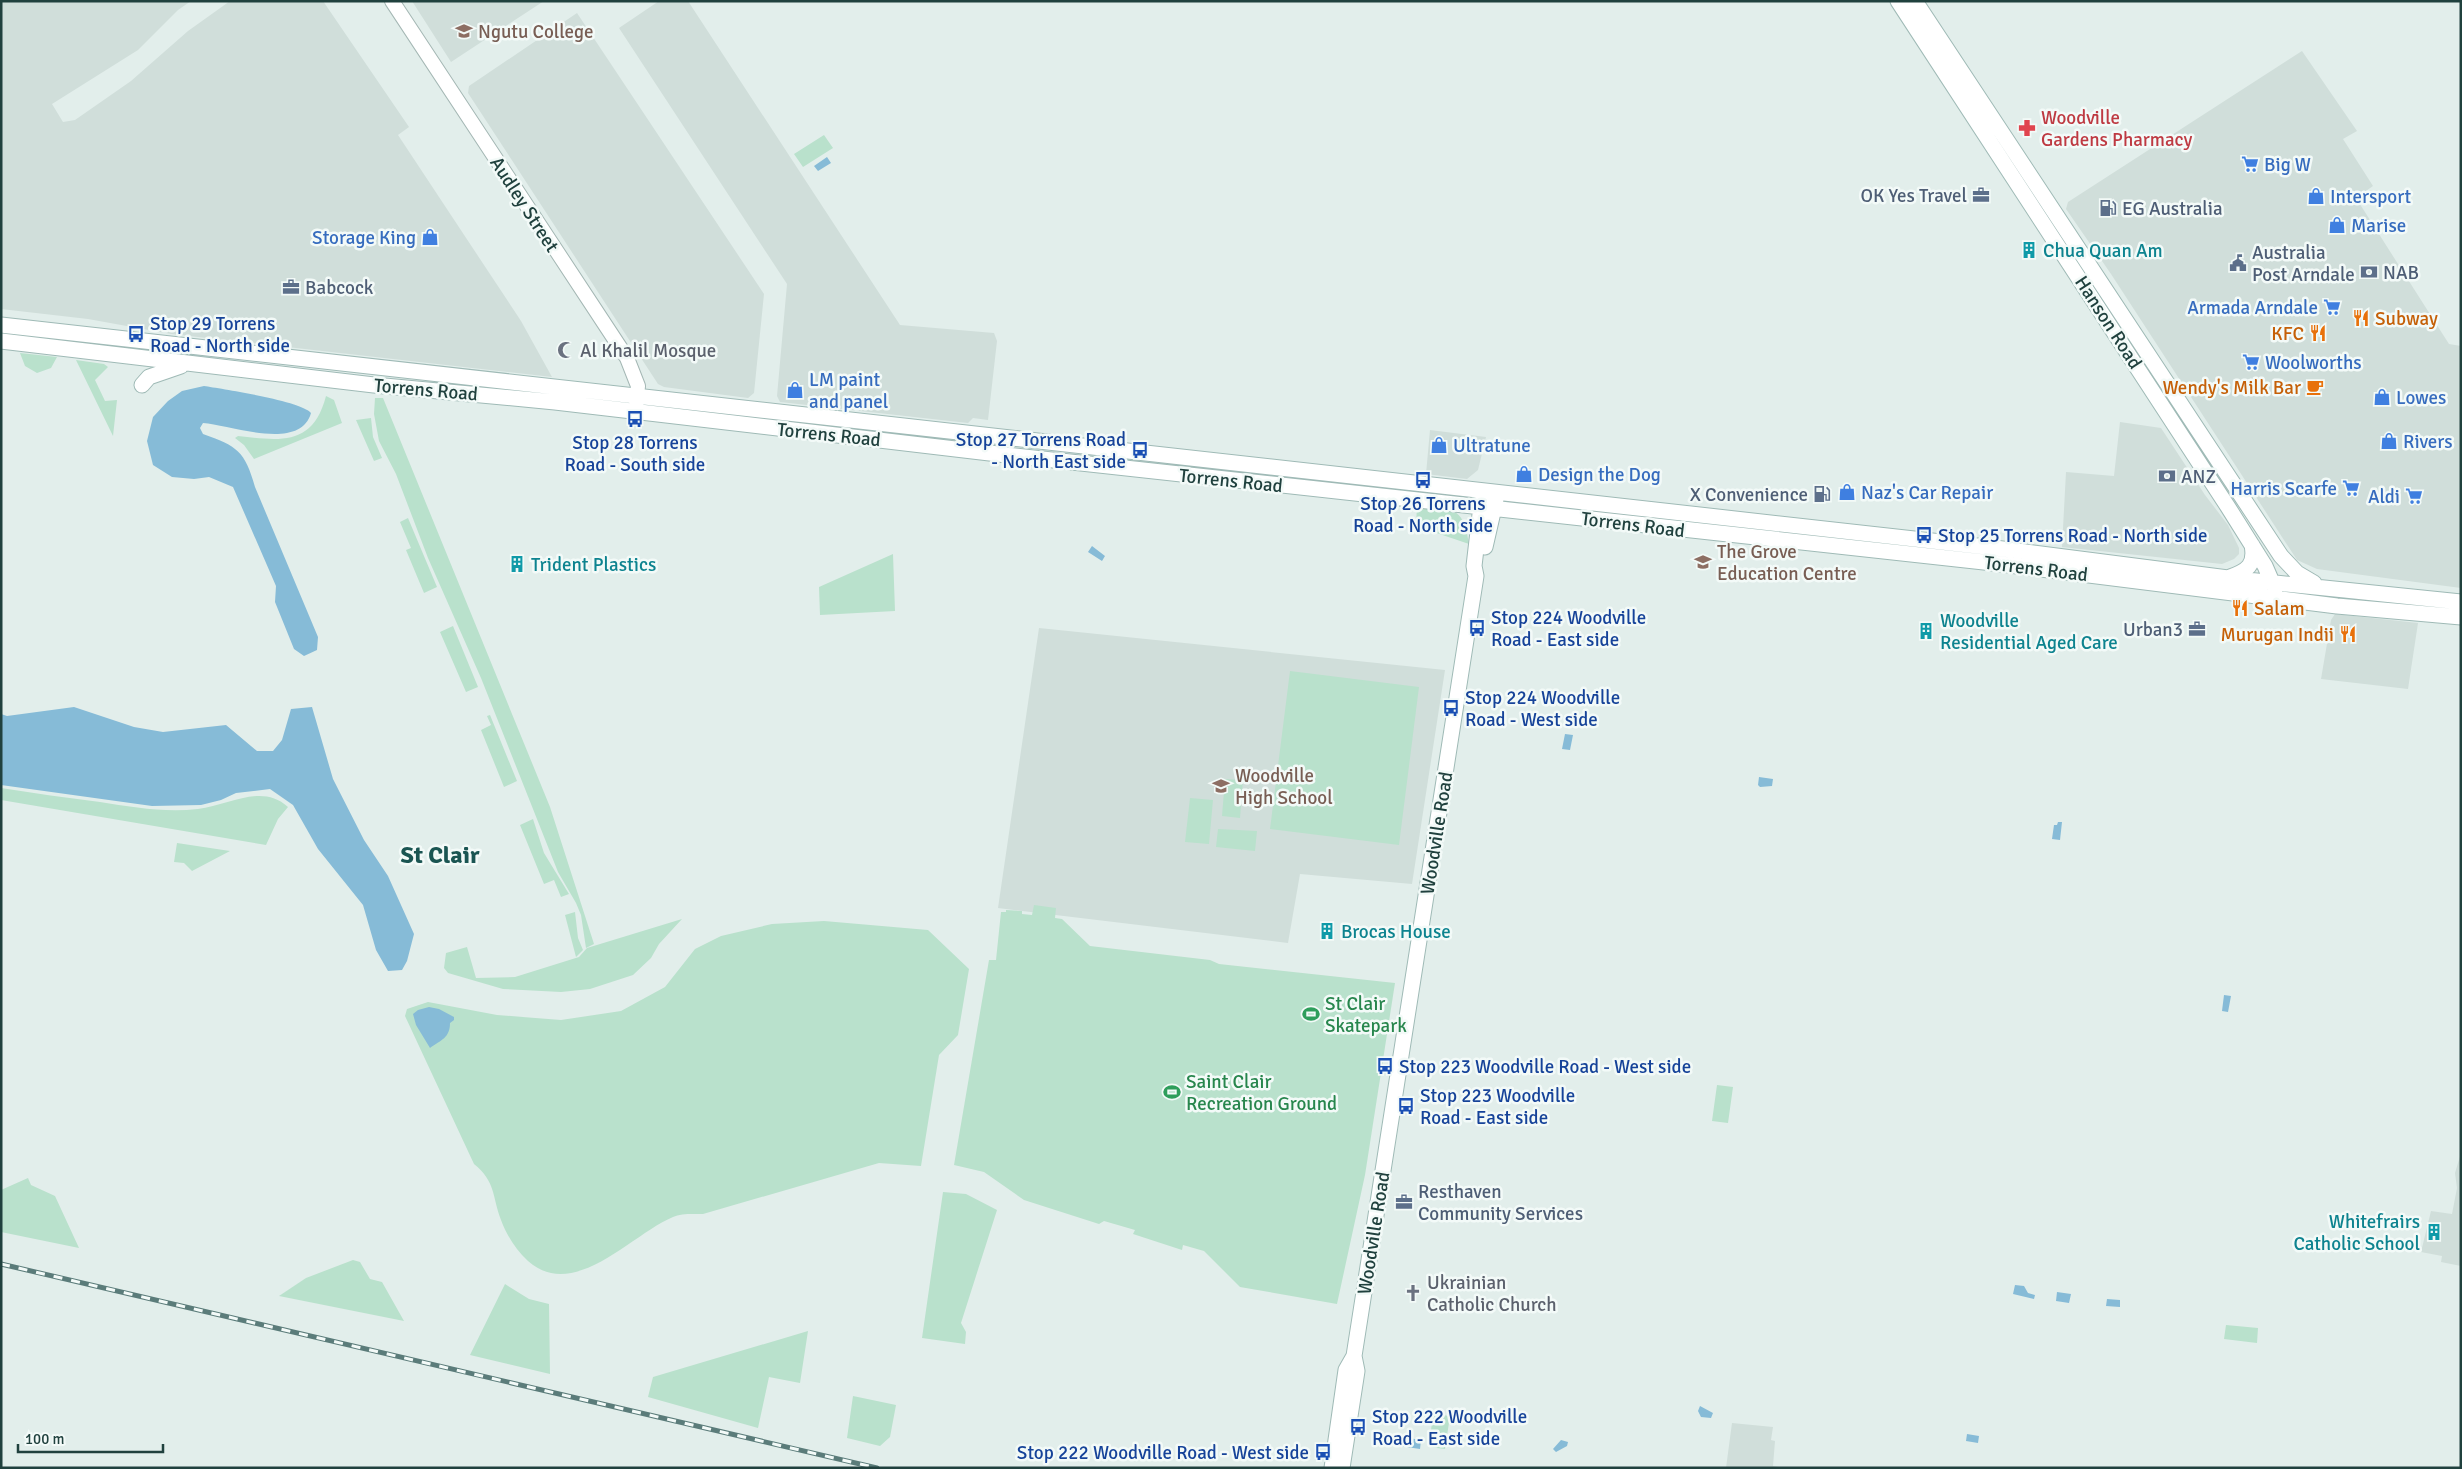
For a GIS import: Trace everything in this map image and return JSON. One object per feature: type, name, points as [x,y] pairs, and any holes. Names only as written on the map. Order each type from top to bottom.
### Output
[{"type":"main road","name":"Hanson Road","points":[[1898,1],[2143,374],[2279,590]]},
{"type":"main road","name":"Hanson Road","points":[[1915,1],[2225,473],[2223,482],[2273,563],[2279,590]]},
{"type":"main road","name":"Torrens Road","points":[[1,325],[555,395],[636,413],[1994,563],[2279,590],[2324,588],[2461,602]]},
{"type":"main road","name":"Torrens Road","points":[[1,341],[374,385],[555,395],[638,396],[1995,548],[2228,578],[2337,606],[2461,617]]},
{"type":"main road","points":[[142,385],[150,377],[161,371],[190,363]]},
{"type":"main road","points":[[2182,438],[2182,428],[2178,422],[2180,416],[2185,411]]},
{"type":"main road","points":[[851,420],[857,428],[854,437]]},
{"type":"main road","points":[[2225,473],[2281,556],[2297,574],[2324,588]]},
{"type":"main road","name":"Woodville Road","points":[[1342,1468],[1357,1371],[1354,1356],[1476,576],[1474,566],[1477,535],[1490,492]]},
{"type":"main road","points":[[1455,503],[1469,516],[1477,535]]},
{"type":"main road","name":"Woodville Road","points":[[1476,576],[1483,568],[1487,507]]},
{"type":"main road","points":[[2228,578],[2246,571],[2252,564],[2254,555],[2252,545]]},
{"type":"main road","name":"Woodville Road","points":[[1332,1468],[1346,1370],[1354,1356]]},
{"type":"street","name":"Audley Street","points":[[392,1],[627,358],[636,376],[638,396],[636,413]]},
{"type":"shaded area","points":[[1,1],[191,1],[178,10],[138,50],[52,104],[63,122],[75,120],[131,81],[188,31],[230,1],[323,1],[409,127],[398,135],[521,321],[552,377],[171,334],[88,319],[1,309]]},
{"type":"shaded area","name":"Ngutu College","points":[[412,1],[544,1],[451,62]]},
{"type":"shaded area","points":[[659,1],[688,1],[900,325],[994,333],[997,341],[988,420],[973,418],[968,423],[780,402],[777,396],[787,284],[619,28]]},
{"type":"shaded area","points":[[577,13],[764,294],[754,393],[748,398],[664,387],[658,384],[468,93],[469,86]]},
{"type":"shaded area","name":"Armada Arndale","points":[[2302,51],[2357,131],[2343,139],[2373,186],[2356,198],[2449,344],[2461,346],[2461,588],[2317,569],[2297,560],[2111,274],[2066,209],[2068,202]]},
{"type":"shaded area","points":[[2120,422],[2161,428],[2205,495],[2228,525],[2239,548],[2239,554],[2234,559],[2222,564],[2062,547],[2066,472],[2114,476]]},
{"type":"shaded area","points":[[1430,430],[1486,437],[1478,470],[1467,479],[1426,474]]},
{"type":"shaded area","points":[[2335,614],[2418,623],[2408,689],[2321,679],[2331,620]]},
{"type":"shaded area","name":"Woodville High School","points":[[1039,628],[1445,670],[1412,884],[1300,874],[1288,943],[998,908]]},
{"type":"shaded area","points":[[2461,1153],[2461,1266],[2441,1262],[2442,1256],[2421,1252],[2431,1211],[2452,1214],[2457,1188],[2455,1173]]},
{"type":"shaded area","points":[[1732,1423],[1773,1427],[1771,1440],[1775,1441],[1773,1466],[1784,1468],[1726,1468]]},
{"type":"green space","points":[[824,135],[833,148],[803,167],[794,154]]},
{"type":"green space","points":[[20,353],[57,357],[51,368],[37,373],[25,366]]},
{"type":"green space","points":[[76,360],[104,364],[108,367],[95,380],[105,401],[117,400],[113,436]]},
{"type":"green space","points":[[326,396],[334,400],[342,423],[254,459],[244,445],[235,438],[238,436],[281,439],[293,437],[304,432],[313,424]]},
{"type":"green space","points":[[375,398],[383,398],[550,807],[594,944],[586,948],[581,915],[558,872],[481,678],[428,558],[396,474],[379,441],[374,414]]},
{"type":"green space","points":[[371,418],[373,437],[382,458],[374,461],[356,420]]},
{"type":"green space","points":[[1417,506],[1454,511],[1463,522],[1469,544],[1416,526]]},
{"type":"green space","points":[[408,518],[437,587],[424,593],[406,550],[411,548],[400,522]]},
{"type":"green space","points":[[893,554],[895,611],[820,615],[819,587]]},
{"type":"green space","points":[[453,626],[478,687],[466,692],[440,632]]},
{"type":"green space","points":[[1290,671],[1419,687],[1399,845],[1270,829]]},
{"type":"green space","points":[[490,715],[517,781],[504,787],[481,730],[491,725],[487,716]]},
{"type":"green space","points":[[1225,779],[1243,780],[1240,818],[1222,816]]},
{"type":"green space","points":[[1,788],[161,810],[198,809],[257,796],[278,800],[288,807],[278,819],[266,845],[1,800]]},
{"type":"green space","points":[[1190,798],[1213,800],[1209,844],[1185,842]]},
{"type":"green space","points":[[533,819],[544,853],[569,894],[561,897],[554,880],[544,884],[520,825]]},
{"type":"green space","points":[[1218,829],[1257,831],[1255,851],[1216,847]]},
{"type":"green space","points":[[177,843],[230,851],[192,871],[184,863],[174,862]]},
{"type":"green space","name":"Saint Clair Recreation Ground","points":[[1034,905],[1056,908],[1055,918],[1062,919],[1090,946],[1210,960],[1219,964],[1395,983],[1365,1175],[1337,1304],[1240,1287],[1204,1251],[1183,1245],[1182,1250],[1133,1234],[1135,1230],[1104,1221],[1099,1224],[1024,1200],[984,1172],[954,1165],[989,960],[996,960],[1001,912],[1006,912],[1006,910],[1022,911],[1022,914],[1032,915]]},
{"type":"green space","points":[[575,912],[578,938],[583,950],[576,957],[565,915]]},
{"type":"green space","points":[[682,919],[659,944],[651,958],[633,975],[590,989],[561,992],[503,989],[448,973],[444,968],[446,953],[467,947],[476,978],[515,977],[579,957],[587,948]]},
{"type":"green space","points":[[824,921],[928,930],[969,969],[958,1035],[939,1055],[921,1166],[879,1163],[703,1214],[676,1216],[657,1225],[602,1261],[583,1270],[564,1274],[546,1272],[528,1261],[506,1232],[490,1183],[474,1164],[405,1016],[407,1009],[428,1002],[497,1015],[561,1020],[621,1011],[665,987],[695,949],[721,936],[772,924]]},
{"type":"green space","points":[[1717,1085],[1733,1087],[1728,1123],[1712,1121]]},
{"type":"green space","points":[[28,1178],[31,1185],[55,1196],[79,1248],[1,1232],[1,1190]]},
{"type":"green space","points":[[943,1192],[966,1194],[997,1210],[961,1323],[966,1332],[965,1344],[922,1338]]},
{"type":"green space","points":[[353,1260],[360,1262],[370,1279],[382,1282],[404,1321],[279,1296],[306,1278]]},
{"type":"green space","points":[[505,1284],[529,1299],[549,1304],[550,1374],[470,1355]]},
{"type":"green space","points":[[2226,1325],[2258,1328],[2257,1343],[2224,1339]]},
{"type":"green space","points":[[808,1331],[800,1383],[769,1377],[758,1428],[648,1397],[653,1377]]},
{"type":"green space","points":[[853,1396],[896,1405],[890,1437],[880,1446],[847,1438]]},
{"type":"green space","points":[[1433,1414],[1450,1416],[1445,1449],[1429,1447]]},
{"type":"water","points":[[827,157],[831,163],[818,171],[814,166]]},
{"type":"water","points":[[204,386],[278,400],[293,404],[311,413],[304,425],[293,431],[279,434],[247,431],[203,423],[200,428],[203,434],[232,447],[247,465],[318,637],[317,650],[304,656],[294,649],[275,602],[276,586],[233,487],[209,477],[194,479],[172,477],[153,465],[147,441],[153,417],[168,401],[182,391]]},
{"type":"water","points":[[1092,546],[1105,556],[1102,561],[1088,552]]},
{"type":"water","points":[[74,707],[134,727],[163,732],[226,725],[257,751],[273,751],[282,740],[291,709],[312,707],[333,779],[364,840],[388,876],[414,934],[407,961],[402,970],[388,971],[376,950],[363,905],[318,849],[293,805],[270,789],[236,793],[221,800],[201,805],[152,806],[1,785],[1,714],[7,716]]},
{"type":"water","points":[[1565,734],[1573,735],[1570,750],[1562,749]]},
{"type":"water","points":[[1759,777],[1773,779],[1772,786],[1760,787],[1758,785]]},
{"type":"water","points":[[2058,822],[2062,822],[2060,840],[2052,839],[2054,825],[2057,825]]},
{"type":"water","points":[[2224,995],[2231,996],[2228,1012],[2222,1011]]},
{"type":"water","points":[[429,1007],[439,1009],[454,1017],[454,1020],[450,1023],[447,1035],[430,1048],[416,1025],[413,1014],[418,1010]]},
{"type":"water","points":[[2015,1285],[2024,1286],[2028,1293],[2035,1295],[2034,1299],[2013,1294]]},
{"type":"water","points":[[2057,1292],[2071,1294],[2069,1303],[2056,1301]]},
{"type":"water","points":[[2107,1299],[2120,1300],[2120,1307],[2106,1306]]},
{"type":"water","points":[[1700,1406],[1713,1413],[1711,1418],[1701,1417],[1698,1411]]},
{"type":"water","points":[[1967,1434],[1979,1436],[1978,1443],[1966,1441]]},
{"type":"water","points":[[1402,1437],[1421,1440],[1420,1449],[1400,1446]]},
{"type":"water","points":[[1561,1440],[1568,1442],[1567,1446],[1556,1452],[1553,1449]]},
{"type":"railway","points":[[1,1264],[877,1468]]},
{"type":"place","name":"Ngutu College","points":[[464,31]]},
{"type":"place","name":"Woodville Gardens Pharmacy","points":[[2027,128]]},
{"type":"place","name":"Big W","points":[[2250,164]]},
{"type":"place","name":"OK Yes Travel","points":[[1981,195]]},
{"type":"place","name":"Intersport","points":[[2316,196]]},
{"type":"place","name":"EG Australia","points":[[2108,208]]},
{"type":"place","name":"Marise","points":[[2337,225]]},
{"type":"place","name":"Storage King","points":[[430,237]]},
{"type":"place","name":"Chua Quan Am","points":[[2029,250]]},
{"type":"place","name":"Australia Post Arndale","points":[[2238,263]]},
{"type":"place","name":"NAB","points":[[2369,272]]},
{"type":"place","name":"Babcock","points":[[291,287]]},
{"type":"place","name":"Armada Arndale","points":[[2332,307]]},
{"type":"place","name":"Subway","points":[[2361,318]]},
{"type":"place","name":"KFC","points":[[2318,333]]},
{"type":"place","name":"Stop 29 Torrens Road - North side","points":[[136,334]]},
{"type":"place","name":"Al Khalil Mosque","points":[[566,350]]},
{"type":"place","name":"Woolworths","points":[[2251,362]]},
{"type":"place","name":"Wendy's Milk Bar","points":[[2315,387]]},
{"type":"place","name":"LM paint and panel","points":[[795,390]]},
{"type":"place","name":"Lowes","points":[[2382,397]]},
{"type":"place","name":"Stop 28 Torrens Road - South side","points":[[635,419]]},
{"type":"place","name":"Rivers","points":[[2389,441]]},
{"type":"place","name":"Ultratune","points":[[1439,445]]},
{"type":"place","name":"Stop 27 Torrens Road - North East side","points":[[1140,450]]},
{"type":"place","name":"Design the Dog","points":[[1524,474]]},
{"type":"place","name":"ANZ","points":[[2167,476]]},
{"type":"place","name":"Stop 26 Torrens Road - North side","points":[[1423,480]]},
{"type":"place","name":"Harris Scarfe","points":[[2351,488]]},
{"type":"place","name":"Naz's Car Repair","points":[[1847,492]]},
{"type":"place","name":"X Convenience","points":[[1822,494]]},
{"type":"place","name":"Aldi","points":[[2414,496]]},
{"type":"place","name":"Stop 25 Torrens Road - North side","points":[[1924,535]]},
{"type":"place","name":"The Grove Education Centre","points":[[1703,562]]},
{"type":"place","name":"Trident Plastics","points":[[517,564]]},
{"type":"place","name":"Salam","points":[[2240,608]]},
{"type":"place","name":"Stop 224 Woodville Road - East side","points":[[1477,628]]},
{"type":"place","name":"Urban3","points":[[2197,629]]},
{"type":"place","name":"Woodville Residential Aged Care","points":[[1926,631]]},
{"type":"place","name":"Murugan Indii","points":[[2348,634]]},
{"type":"place","name":"Stop 224 Woodville Road - West side","points":[[1451,708]]},
{"type":"place","name":"Woodville High School","points":[[1221,786]]},
{"type":"place","name":"Brocas House","points":[[1327,931]]},
{"type":"place","name":"St Clair Skatepark","points":[[1311,1014]]},
{"type":"place","name":"Stop 223 Woodville Road - West side","points":[[1385,1066]]},
{"type":"place","name":"Saint Clair Recreation Ground","points":[[1172,1092]]},
{"type":"place","name":"Stop 223 Woodville Road - East side","points":[[1406,1106]]},
{"type":"place","name":"Resthaven Community Services","points":[[1404,1202]]},
{"type":"place","name":"Whitefrairs Catholic School","points":[[2434,1232]]},
{"type":"place","name":"Ukrainian Catholic Church","points":[[1413,1293]]},
{"type":"place","name":"Stop 222 Woodville Road - East side","points":[[1358,1427]]},
{"type":"place","name":"Stop 222 Woodville Road - West side","points":[[1323,1452]]},
{"type":"district","name":"St Clair","points":[[440,855]]}]
